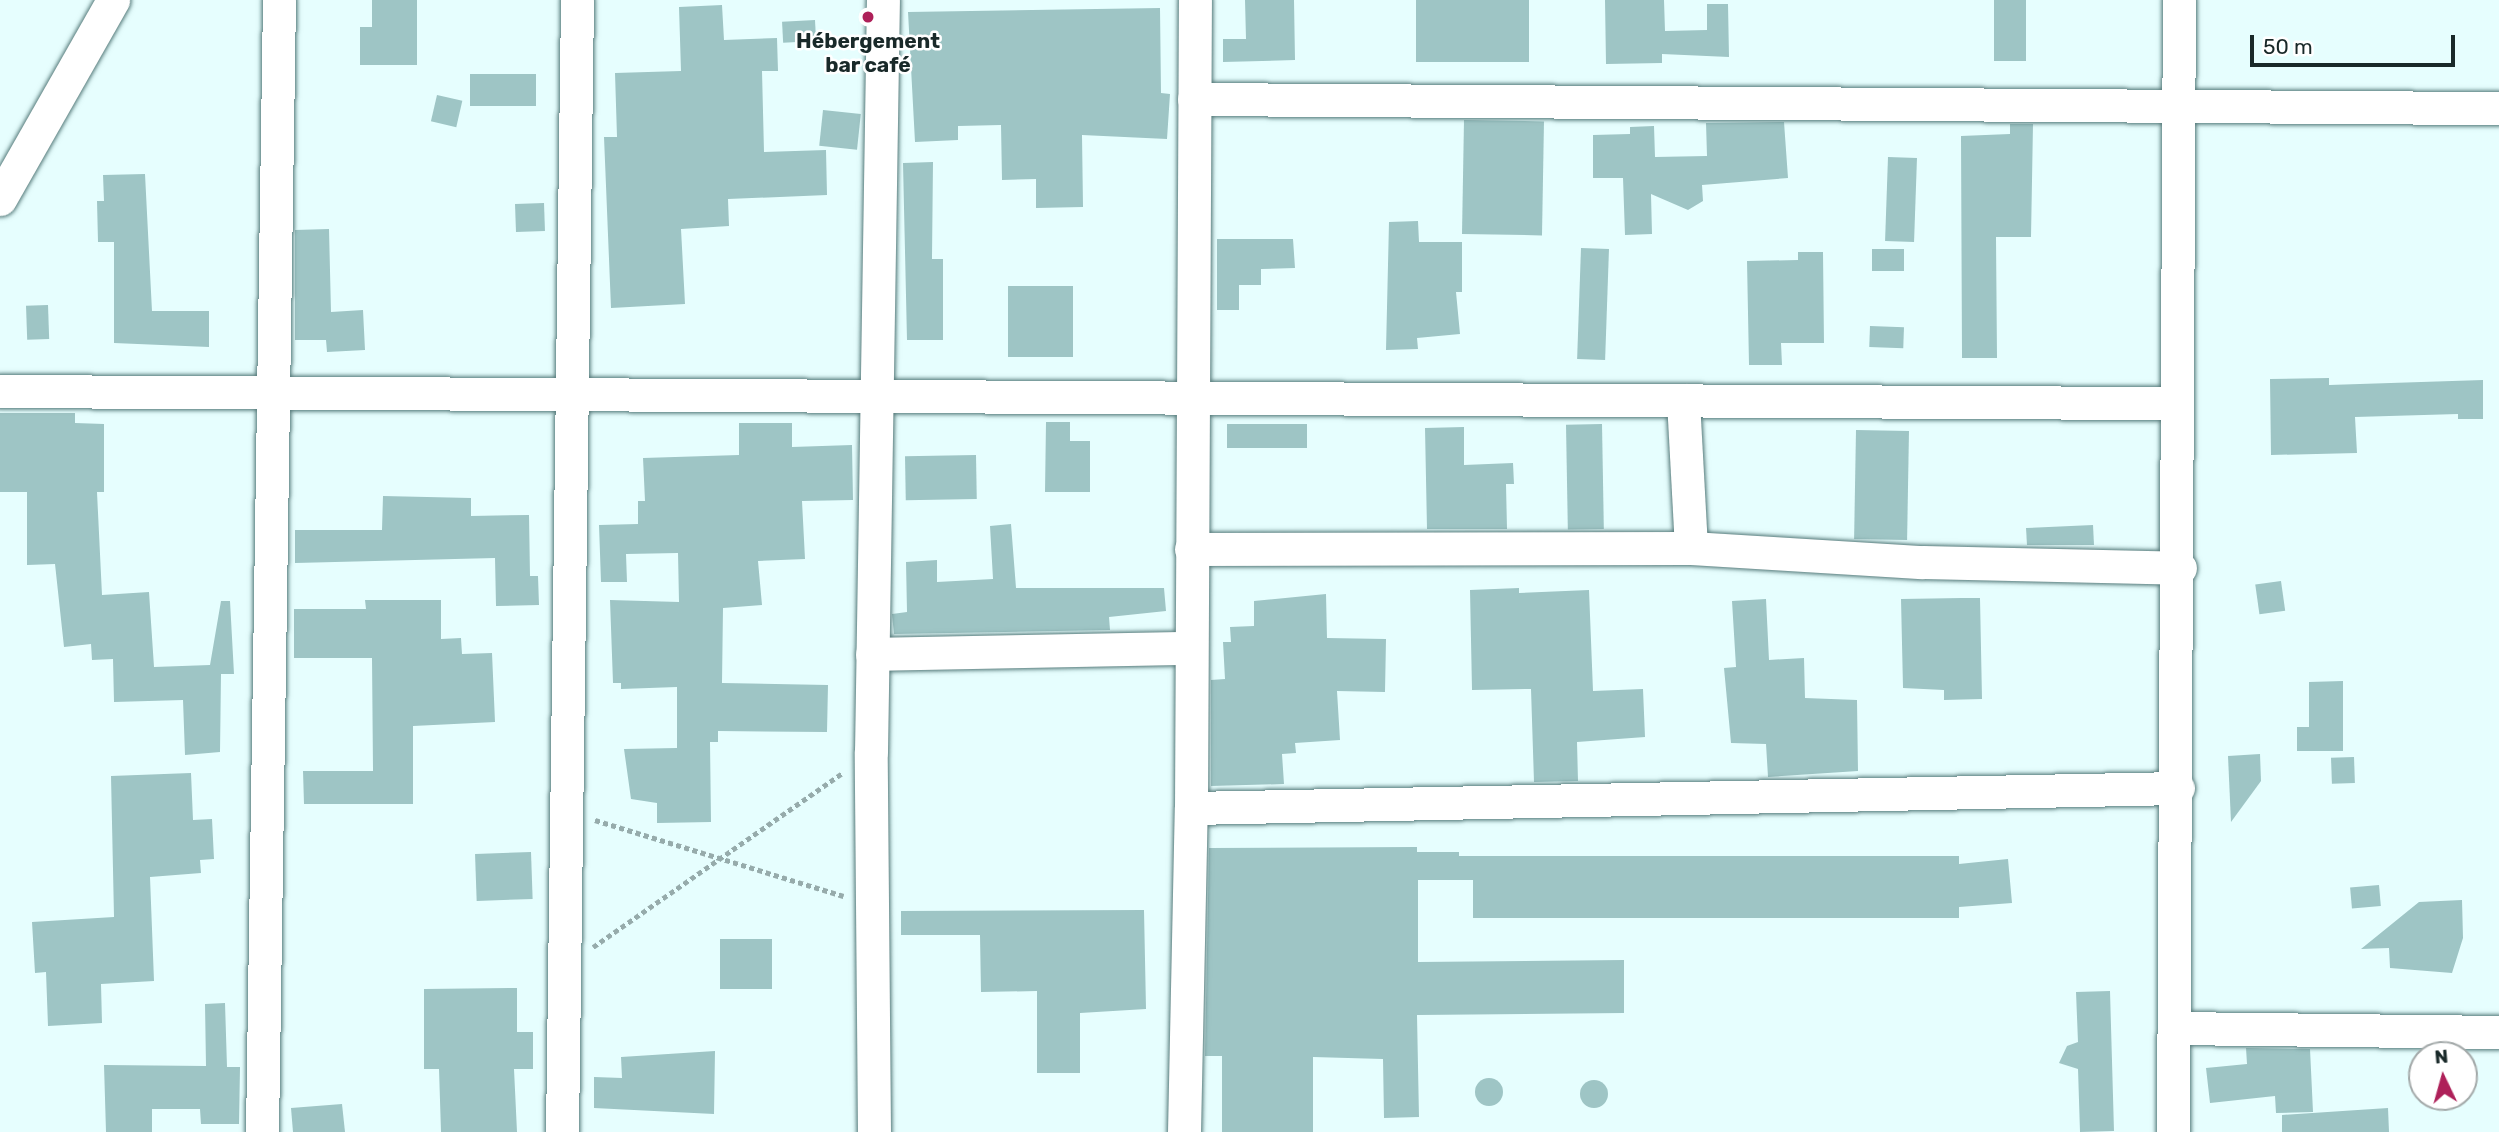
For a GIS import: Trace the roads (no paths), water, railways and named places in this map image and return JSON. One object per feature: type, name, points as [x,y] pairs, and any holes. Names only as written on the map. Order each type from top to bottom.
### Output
[{"type":"street","points":[[0,199],[113,0]]},
{"type":"street","points":[[261,1132],[275,393],[279,0]]},
{"type":"street","points":[[562,1132],[565,812],[575,394],[577,0]]},
{"type":"street","points":[[874,1132],[871,752],[883,0]]},
{"type":"street","points":[[1184,1132],[1191,808],[1189,648],[1195,0]]},
{"type":"street","points":[[2173,1132],[2180,568],[2176,403],[2179,0]]},
{"type":"street","points":[[1194,99],[2499,108]]},
{"type":"street","points":[[0,391],[2176,403]]},
{"type":"street","points":[[1683,400],[1691,548]]},
{"type":"street","points":[[1191,549],[1691,548],[1923,562],[2180,568]]},
{"type":"street","points":[[872,654],[1189,648]]},
{"type":"street","points":[[1191,808],[2178,788]]},
{"type":"street","points":[[2174,1028],[2499,1032]]},
{"type":"place","name":"Hébergement bar café","points":[[868,17]]}]
